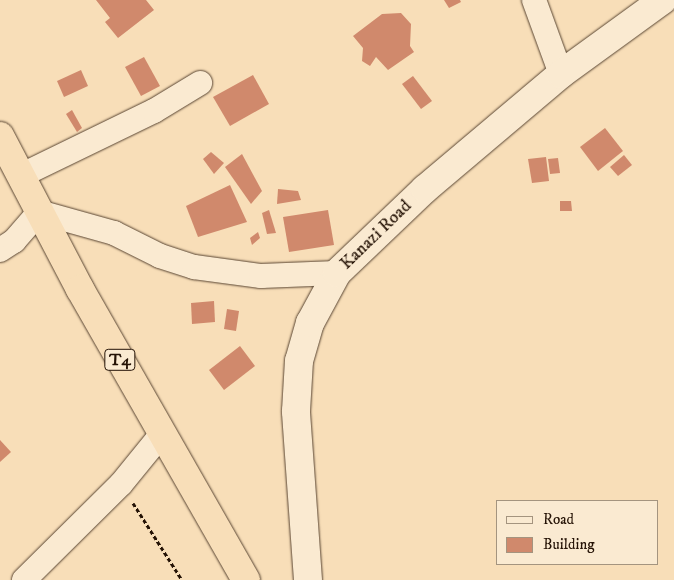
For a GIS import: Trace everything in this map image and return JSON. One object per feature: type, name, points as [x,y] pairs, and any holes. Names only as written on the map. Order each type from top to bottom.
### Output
[{"type":"highway","name":"T4","points":[[0,136],[39,212],[161,435],[246,580]]},
{"type":"main road","name":"Kanazi Road","points":[[308,580],[296,411],[299,361],[316,309],[337,273],[425,188],[561,74],[663,0]]},
{"type":"street","points":[[534,0],[561,74]]},
{"type":"street","points":[[20,176],[154,111],[200,83]]},
{"type":"street","points":[[0,250],[14,241],[39,212],[114,233],[160,256],[194,267],[261,276],[337,273]]},
{"type":"street","points":[[24,580],[120,484],[161,435]]},
{"type":"path","points":[[120,484],[182,580]]},
{"type":"building","points":[[96,0],[146,0],[154,10],[118,38],[105,22],[110,18]]},
{"type":"building","points":[[444,0],[460,0],[461,2],[449,8]]},
{"type":"building","points":[[401,13],[411,24],[410,46],[414,52],[388,70],[376,57],[370,66],[362,61],[363,48],[353,36],[382,14]]},
{"type":"building","points":[[144,57],[160,86],[141,96],[125,67]]},
{"type":"building","points":[[81,70],[88,86],[64,97],[57,81]]},
{"type":"building","points":[[253,75],[269,104],[230,126],[213,97]]},
{"type":"building","points":[[413,76],[432,101],[421,109],[402,84]]},
{"type":"building","points":[[72,110],[82,128],[77,132],[66,114]]},
{"type":"building","points":[[605,128],[623,151],[598,171],[580,147]]},
{"type":"building","points":[[211,152],[224,163],[214,174],[203,159]]},
{"type":"building","points":[[242,154],[262,191],[251,204],[225,167]]},
{"type":"building","points":[[624,155],[632,165],[618,176],[610,167]]},
{"type":"building","points":[[546,157],[549,181],[532,183],[528,159]]},
{"type":"building","points":[[558,158],[560,173],[550,174],[548,159]]},
{"type":"building","points":[[230,185],[247,222],[198,237],[186,206]]},
{"type":"building","points":[[278,189],[298,191],[301,200],[277,204]]},
{"type":"building","points":[[560,201],[571,201],[572,211],[560,211]]},
{"type":"building","points":[[269,210],[276,233],[267,234],[262,213]]},
{"type":"building","points":[[328,210],[334,245],[289,252],[283,217]]},
{"type":"building","points":[[258,232],[260,238],[252,245],[250,238]]},
{"type":"building","points":[[214,301],[215,322],[192,324],[191,303]]},
{"type":"building","points":[[227,309],[239,311],[236,331],[224,329]]},
{"type":"building","points":[[240,346],[255,366],[224,390],[209,370]]},
{"type":"building","points":[[0,440],[11,452],[0,462]]}]
